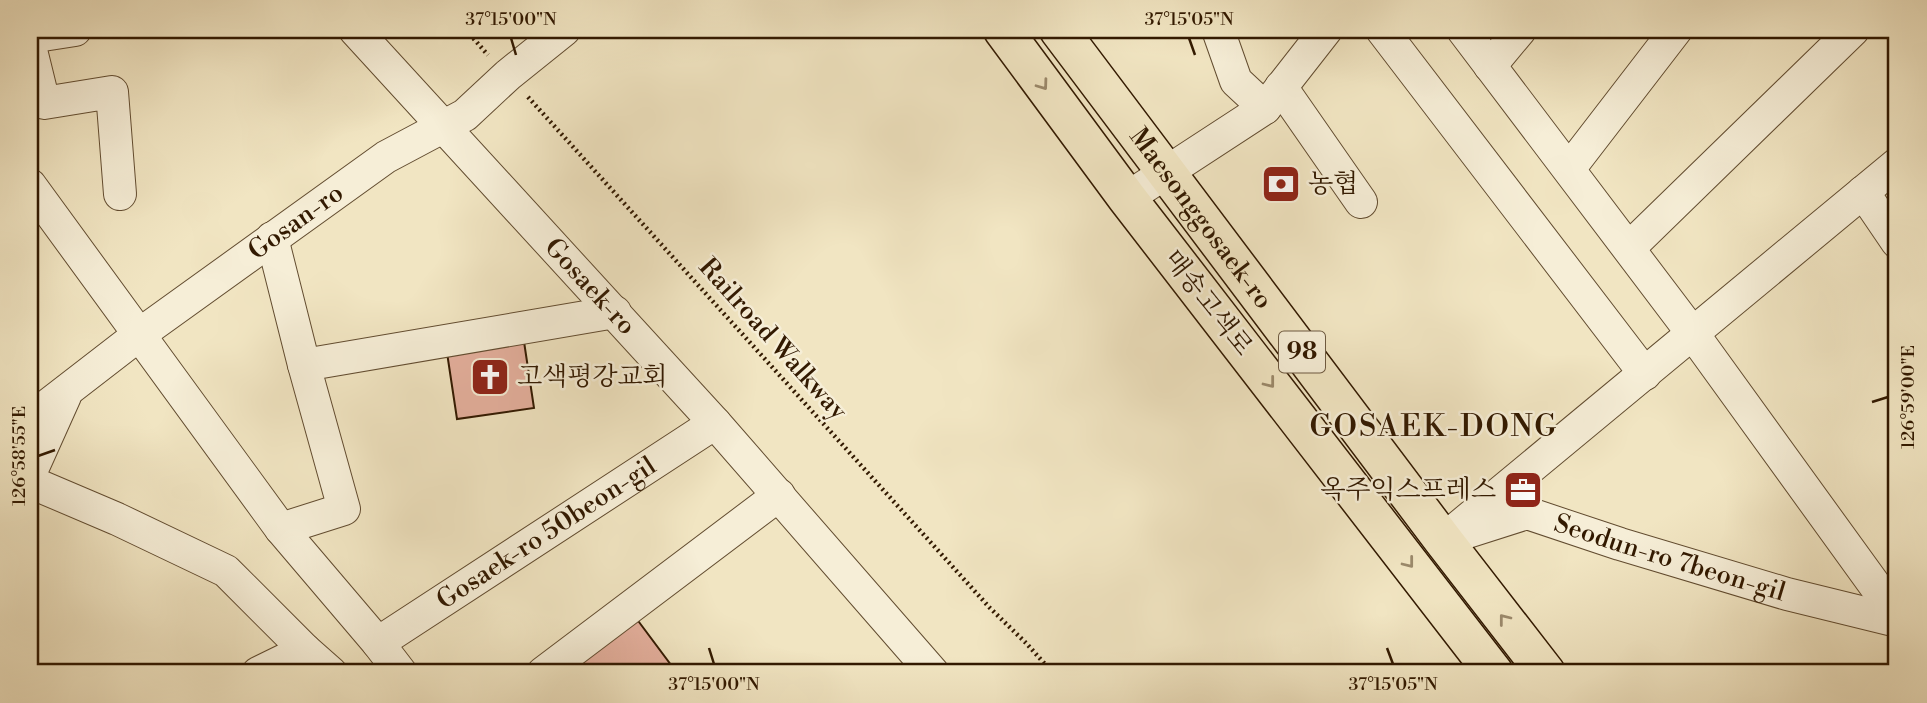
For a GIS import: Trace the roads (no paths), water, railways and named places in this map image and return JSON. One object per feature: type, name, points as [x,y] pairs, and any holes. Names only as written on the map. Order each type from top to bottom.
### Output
[{"type":"main road","name":"매송고색로","points":[[1003,30],[1127,198],[1494,673]]},
{"type":"main road","name":"Maesonggosaek-ro","points":[[1059,30],[1546,673]]},
{"type":"street","points":[[30,37],[75,30]]},
{"type":"street","name":"Gosaek-ro","points":[[355,30],[715,423],[933,673]]},
{"type":"street","name":"Gosan-ro","points":[[30,419],[140,334],[386,157],[465,115],[508,75],[564,30]]},
{"type":"street","points":[[1218,30],[1236,82],[1273,98],[1361,202]]},
{"type":"street","points":[[1127,198],[1273,98],[1326,30]]},
{"type":"street","points":[[1382,30],[1645,374]]},
{"type":"street","name":"Seodun-ro 7beon-gil","points":[[1463,30],[1893,603]]},
{"type":"street","points":[[1490,66],[1520,30]]},
{"type":"street","points":[[1569,169],[1676,30]]},
{"type":"street","points":[[1629,248],[1853,30]]},
{"type":"street","points":[[30,46],[44,103],[112,92],[120,194]]},
{"type":"street","points":[[1443,540],[1897,163]]},
{"type":"street","points":[[30,185],[281,529],[401,673]]},
{"type":"street","points":[[1863,192],[1897,242]]},
{"type":"street","points":[[272,238],[344,509],[281,529]]},
{"type":"street","points":[[304,365],[615,312]]},
{"type":"street","points":[[30,474],[67,391]]},
{"type":"street","name":"Gosaek-ro 50beon-gil","points":[[378,643],[715,423]]},
{"type":"street","points":[[30,482],[117,519],[226,571],[331,673]]},
{"type":"street","points":[[543,673],[779,495]]},
{"type":"street","name":"Seodun-ro 7beon-gil","points":[[1443,540],[1527,513],[1787,594],[1893,603]]},
{"type":"street","points":[[258,673],[306,650]]},
{"type":"place","name":"농협","points":[[1281,184]]},
{"type":"place","name":"고색평강교회","points":[[490,377]]},
{"type":"place","name":"옥주익스프레스","points":[[1523,490]]},
{"type":"district","name":"GOSAEK-DONG","points":[[1434,427]]}]
